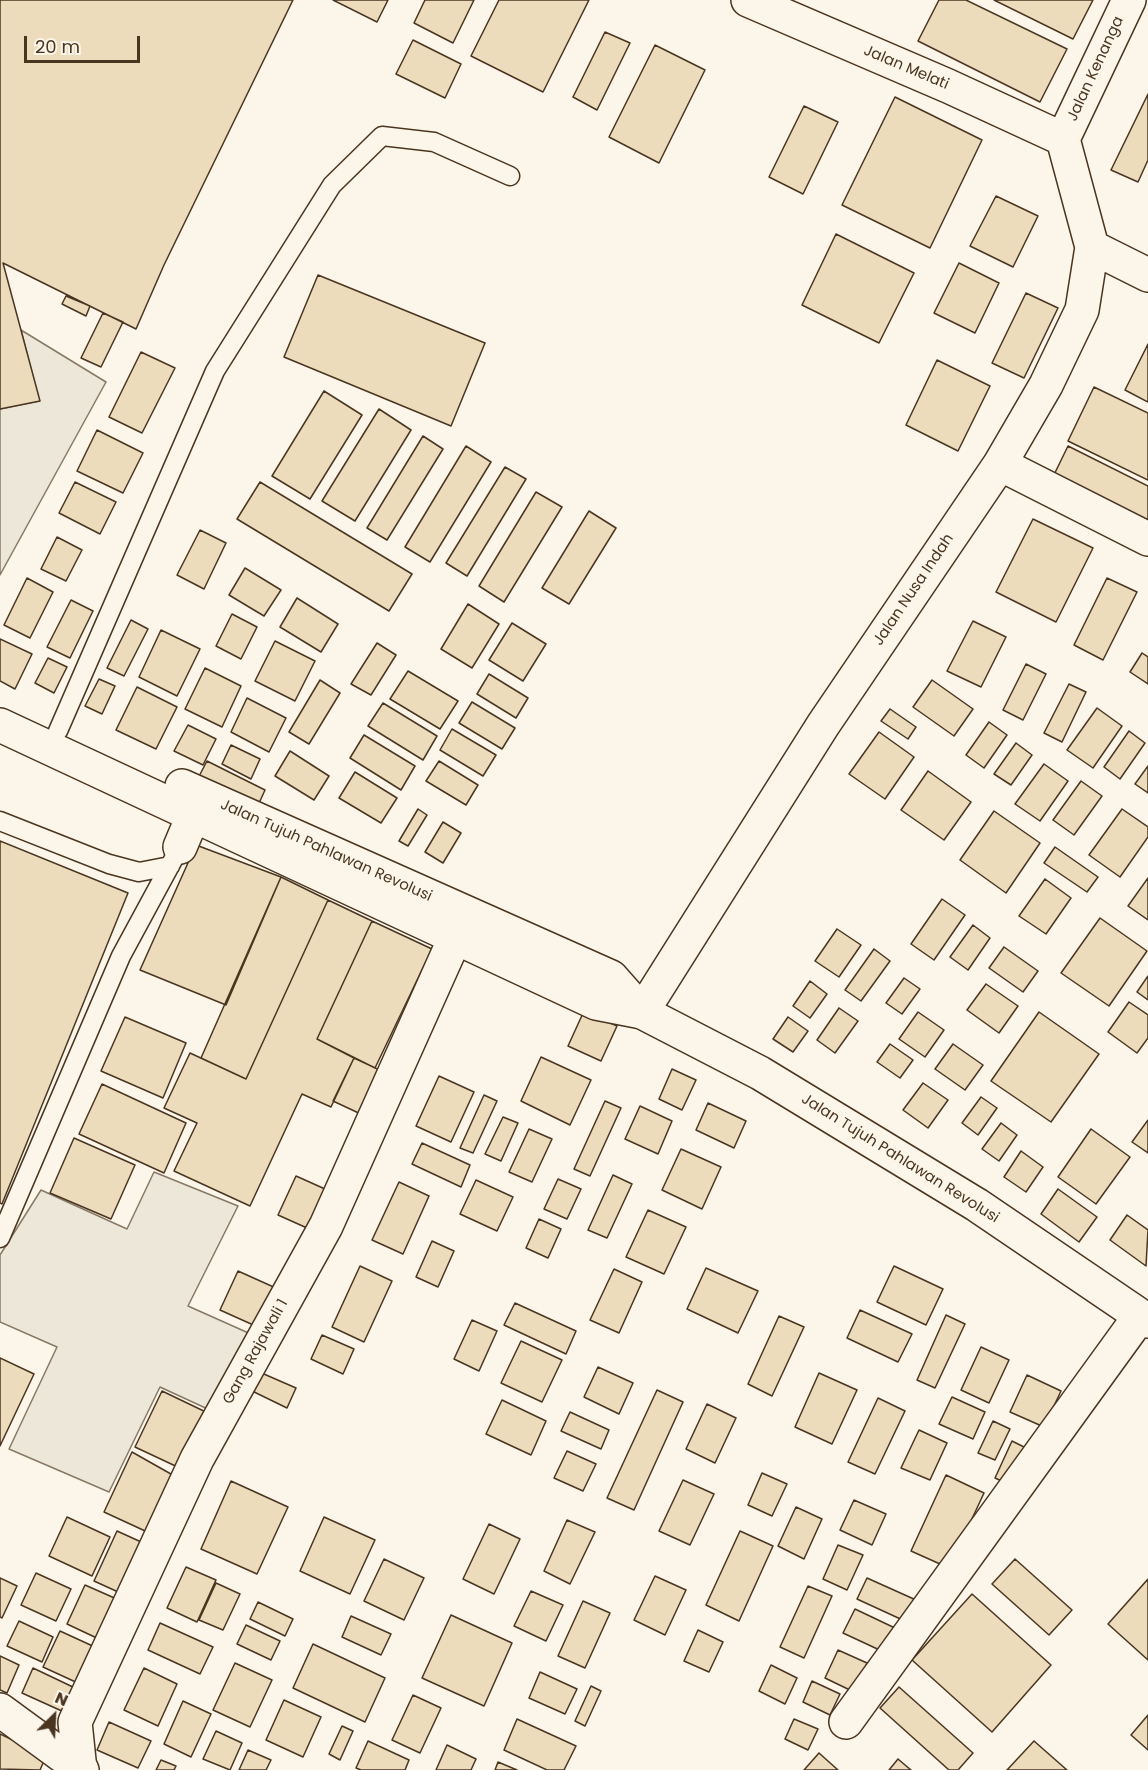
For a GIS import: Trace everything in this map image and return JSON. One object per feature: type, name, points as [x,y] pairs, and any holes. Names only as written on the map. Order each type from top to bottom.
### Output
[{"type":"street","name":"Jalan Melati","points":[[748,0],[948,86],[1063,139]]},
{"type":"street","name":"Jalan Kenanga","points":[[1063,139],[1129,0]]},
{"type":"street","name":"Jalan Nusa Indah","points":[[642,1012],[823,725],[1000,464],[1046,385],[1082,310],[1092,247],[1063,139]]},
{"type":"street","points":[[1092,247],[1148,275]]},
{"type":"street","points":[[1000,464],[1148,539]]},
{"type":"street","name":"Jalan Tujuh Pahlawan Revolusi","points":[[0,704],[58,732],[611,977],[642,1012]]},
{"type":"street","name":"Jalan Tujuh Pahlawan Revolusi","points":[[0,725],[596,1003],[642,1012],[760,1073],[977,1205],[1144,1319]]},
{"type":"street","points":[[175,856],[193,816]]},
{"type":"street","name":"Gang Rajawali 1","points":[[80,1770],[75,1722],[197,1459],[326,1226],[455,938]]},
{"type":"street","points":[[846,1722],[1144,1319]]},
{"type":"street","points":[[0,1710],[80,1770]]},
{"type":"lane","points":[[58,732],[215,371],[332,186],[382,136],[434,142],[510,176]]},
{"type":"lane","points":[[0,821],[109,864],[139,872],[175,856]]},
{"type":"lane","points":[[1,1233],[121,956],[175,856]]},
{"type":"shaded area","points":[[21,330],[106,382],[0,575],[0,409],[39,401]]},
{"type":"shaded area","points":[[154,1172],[238,1206],[188,1306],[253,1335],[212,1411],[160,1387],[109,1492],[9,1449],[57,1347],[0,1322],[0,1255],[41,1190],[127,1229]]},
{"type":"building","points":[[0,0],[293,0],[164,265],[136,329],[3,263],[40,401],[0,409]]},
{"type":"building","points":[[333,0],[388,0],[377,22]]},
{"type":"building","points":[[425,0],[474,0],[453,43],[414,23]]},
{"type":"building","points":[[499,0],[589,0],[543,92],[471,56]]},
{"type":"building","points":[[939,0],[966,0],[1067,49],[1040,102],[918,41]]},
{"type":"building","points":[[994,0],[1093,0],[1073,39]]},
{"type":"building","points":[[605,32],[630,43],[597,110],[573,97]]},
{"type":"building","points":[[413,40],[461,64],[445,98],[396,74]]},
{"type":"building","points":[[655,45],[705,70],[659,163],[609,137]]},
{"type":"building","points":[[1148,94],[1148,160],[1138,182],[1111,170]]},
{"type":"building","points":[[895,97],[982,140],[930,248],[842,205]]},
{"type":"building","points":[[804,106],[838,122],[803,194],[769,177]]},
{"type":"building","points":[[996,196],[1038,216],[1013,267],[970,246]]},
{"type":"building","points":[[836,234],[914,273],[879,343],[802,305]]},
{"type":"building","points":[[959,263],[999,283],[975,333],[934,313]]},
{"type":"building","points":[[318,275],[485,343],[451,426],[284,357]]},
{"type":"building","points":[[1026,293],[1058,308],[1024,378],[992,363]]},
{"type":"building","points":[[66,296],[90,306],[86,316],[62,304]]},
{"type":"building","points":[[103,313],[123,322],[101,367],[81,358]]},
{"type":"building","points":[[1148,344],[1148,402],[1125,390]]},
{"type":"building","points":[[141,352],[175,368],[142,433],[109,417]]},
{"type":"building","points":[[937,360],[990,386],[958,451],[906,425]]},
{"type":"building","points":[[1094,387],[1148,413],[1148,480],[1068,441]]},
{"type":"building","points":[[324,391],[362,415],[310,499],[272,476]]},
{"type":"building","points":[[379,409],[411,430],[355,521],[322,501]]},
{"type":"building","points":[[97,430],[143,453],[123,493],[77,471]]},
{"type":"building","points":[[423,436],[443,449],[387,540],[367,528]]},
{"type":"building","points":[[466,446],[491,462],[430,562],[405,547]]},
{"type":"building","points":[[1068,446],[1148,486],[1148,521],[1049,485]]},
{"type":"building","points":[[505,467],[526,479],[467,576],[446,563]]},
{"type":"building","points":[[75,482],[116,502],[100,534],[59,513]]},
{"type":"building","points":[[260,482],[412,574],[389,611],[237,519]]},
{"type":"building","points":[[536,492],[562,507],[504,602],[479,586]]},
{"type":"building","points":[[589,511],[616,528],[569,604],[542,588]]},
{"type":"building","points":[[1033,519],[1093,548],[1056,622],[996,592]]},
{"type":"building","points":[[200,530],[226,543],[204,589],[177,575]]},
{"type":"building","points":[[57,537],[82,550],[66,581],[41,569]]},
{"type":"building","points":[[245,568],[281,590],[264,616],[229,595]]},
{"type":"building","points":[[27,578],[53,592],[30,638],[4,625]]},
{"type":"building","points":[[1107,578],[1137,592],[1103,660],[1074,645]]},
{"type":"building","points":[[297,598],[338,624],[321,652],[280,627]]},
{"type":"building","points":[[71,600],[93,611],[70,658],[47,647]]},
{"type":"building","points":[[468,604],[499,624],[472,668],[441,649]]},
{"type":"building","points":[[232,614],[257,627],[241,659],[216,646]]},
{"type":"building","points":[[131,620],[148,629],[124,676],[107,668]]},
{"type":"building","points":[[973,621],[1006,637],[981,687],[947,671]]},
{"type":"building","points":[[512,623],[546,644],[523,681],[489,660]]},
{"type":"building","points":[[161,630],[200,649],[177,696],[139,677]]},
{"type":"building","points":[[0,639],[32,654],[15,689],[0,681]]},
{"type":"building","points":[[275,641],[315,661],[295,701],[255,681]]},
{"type":"building","points":[[377,643],[396,655],[371,695],[351,684]]},
{"type":"building","points":[[1142,653],[1148,657],[1148,684],[1130,672]]},
{"type":"building","points":[[48,658],[67,667],[54,693],[35,683]]},
{"type":"building","points":[[1026,664],[1046,674],[1023,720],[1003,710]]},
{"type":"building","points":[[205,668],[241,686],[222,727],[185,709]]},
{"type":"building","points":[[408,671],[458,701],[440,729],[390,699]]},
{"type":"building","points":[[489,674],[528,698],[516,718],[477,694]]},
{"type":"building","points":[[99,679],[115,686],[102,714],[85,706]]},
{"type":"building","points":[[320,680],[340,693],[309,744],[289,732]]},
{"type":"building","points":[[932,680],[973,709],[954,736],[913,707]]},
{"type":"building","points":[[1069,684],[1086,692],[1062,742],[1044,733]]},
{"type":"building","points":[[137,687],[177,707],[156,749],[116,730]]},
{"type":"building","points":[[247,698],[286,718],[269,752],[231,732]]},
{"type":"building","points":[[472,702],[515,728],[502,749],[459,723]]},
{"type":"building","points":[[383,703],[437,736],[423,760],[368,726]]},
{"type":"building","points":[[1097,708],[1122,726],[1093,768],[1067,750]]},
{"type":"building","points":[[890,709],[916,727],[908,739],[881,721]]},
{"type":"building","points":[[989,722],[1007,735],[984,768],[966,755]]},
{"type":"building","points":[[188,725],[216,739],[203,765],[174,751]]},
{"type":"building","points":[[452,729],[496,755],[483,776],[440,750]]},
{"type":"building","points":[[1129,731],[1145,743],[1120,779],[1104,767]]},
{"type":"building","points":[[879,732],[914,757],[885,799],[849,774]]},
{"type":"building","points":[[364,735],[415,766],[401,790],[350,758]]},
{"type":"building","points":[[1016,743],[1032,755],[1011,785],[994,774]]},
{"type":"building","points":[[231,745],[260,759],[251,779],[222,764]]},
{"type":"building","points":[[290,751],[329,776],[314,800],[275,776]]},
{"type":"building","points":[[207,761],[265,790],[255,812],[196,782]]},
{"type":"building","points":[[439,761],[478,785],[466,805],[426,781]]},
{"type":"building","points":[[1044,764],[1068,781],[1040,821],[1015,804]]},
{"type":"building","points":[[1148,766],[1148,793],[1135,784]]},
{"type":"building","points":[[928,771],[971,802],[944,840],[901,810]]},
{"type":"building","points":[[355,772],[397,798],[381,823],[339,798]]},
{"type":"building","points":[[1081,781],[1102,796],[1074,835],[1053,820]]},
{"type":"building","points":[[418,809],[427,815],[408,846],[399,841]]},
{"type":"building","points":[[1122,809],[1148,827],[1148,837],[1120,877],[1089,855]]},
{"type":"building","points":[[994,811],[1040,843],[1006,893],[960,860]]},
{"type":"building","points":[[443,822],[461,833],[443,863],[425,852]]},
{"type":"building","points":[[0,841],[128,893],[2,1204],[0,1203]]},
{"type":"building","points":[[196,845],[281,877],[226,1005],[140,970]]},
{"type":"building","points":[[1055,847],[1098,877],[1087,892],[1044,863]]},
{"type":"building","points":[[281,877],[328,900],[246,1079],[201,1058]]},
{"type":"building","points":[[1148,878],[1148,920],[1128,906]]},
{"type":"building","points":[[1045,879],[1071,898],[1046,934],[1019,916]]},
{"type":"building","points":[[942,899],[965,915],[934,960],[911,944]]},
{"type":"building","points":[[328,900],[372,921],[317,1039],[354,1058],[331,1107],[302,1094],[250,1206],[174,1171],[197,1123],[164,1108],[190,1053],[246,1079]]},
{"type":"building","points":[[1100,918],[1147,951],[1109,1006],[1061,973]]},
{"type":"building","points":[[372,921],[432,949],[375,1068],[317,1039]]},
{"type":"building","points":[[973,925],[990,938],[968,970],[950,957]]},
{"type":"building","points":[[837,929],[861,945],[839,977],[815,961]]},
{"type":"building","points":[[1004,947],[1038,971],[1023,992],[989,968]]},
{"type":"building","points":[[874,949],[890,961],[861,1001],[845,990]]},
{"type":"building","points":[[1148,976],[1148,1000],[1137,992]]},
{"type":"building","points":[[904,978],[920,989],[902,1014],[886,1003]]},
{"type":"building","points":[[810,981],[827,994],[810,1018],[793,1006]]},
{"type":"building","points":[[986,984],[1018,1006],[999,1033],[967,1010]]},
{"type":"building","points":[[1129,1002],[1148,1015],[1148,1038],[1137,1053],[1108,1032]]},
{"type":"building","points":[[839,1008],[858,1021],[835,1053],[817,1040]]},
{"type":"building","points":[[584,1011],[617,1026],[601,1061],[568,1046]]},
{"type":"building","points":[[918,1012],[944,1030],[925,1057],[899,1039]]},
{"type":"building","points":[[1039,1012],[1099,1054],[1051,1122],[991,1081]]},
{"type":"building","points":[[125,1017],[186,1043],[163,1098],[101,1071]]},
{"type":"building","points":[[788,1017],[808,1031],[793,1052],[773,1039]]},
{"type":"building","points":[[890,1044],[913,1060],[900,1078],[877,1062]]},
{"type":"building","points":[[953,1044],[983,1065],[965,1090],[935,1069]]},
{"type":"building","points":[[541,1057],[591,1080],[570,1125],[521,1101]]},
{"type":"building","points":[[354,1058],[386,1073],[365,1116],[333,1101]]},
{"type":"building","points":[[672,1069],[696,1080],[682,1110],[659,1099]]},
{"type":"building","points":[[439,1076],[474,1092],[451,1142],[416,1126]]},
{"type":"building","points":[[923,1083],[948,1100],[928,1128],[903,1110]]},
{"type":"building","points":[[102,1084],[186,1123],[164,1173],[79,1134]]},
{"type":"building","points":[[484,1095],[497,1101],[473,1153],[460,1148]]},
{"type":"building","points":[[981,1097],[997,1108],[978,1135],[962,1123]]},
{"type":"building","points":[[605,1101],[621,1108],[590,1176],[574,1169]]},
{"type":"building","points":[[708,1103],[746,1121],[734,1148],[696,1130]]},
{"type":"building","points":[[640,1106],[672,1121],[658,1154],[625,1139]]},
{"type":"building","points":[[503,1117],[518,1123],[501,1161],[485,1154]]},
{"type":"building","points":[[1148,1120],[1148,1153],[1132,1142]]},
{"type":"building","points":[[1001,1123],[1017,1135],[999,1161],[982,1149]]},
{"type":"building","points":[[529,1129],[552,1139],[532,1182],[509,1172]]},
{"type":"building","points":[[1091,1129],[1130,1157],[1096,1204],[1058,1177]]},
{"type":"building","points":[[74,1138],[135,1165],[111,1219],[50,1193]]},
{"type":"building","points":[[422,1143],[470,1165],[461,1187],[412,1164]]},
{"type":"building","points":[[681,1149],[721,1167],[702,1209],[662,1190]]},
{"type":"building","points":[[1021,1151],[1043,1167],[1026,1192],[1004,1177]]},
{"type":"building","points":[[613,1175],[632,1184],[607,1238],[588,1230]]},
{"type":"building","points":[[296,1176],[325,1189],[307,1228],[278,1215]]},
{"type":"building","points":[[558,1179],[581,1189],[567,1219],[544,1209]]},
{"type":"building","points":[[476,1180],[513,1197],[497,1231],[460,1214]]},
{"type":"building","points":[[399,1182],[429,1196],[403,1254],[372,1240]]},
{"type":"building","points":[[1058,1189],[1097,1217],[1079,1242],[1041,1214]]},
{"type":"building","points":[[648,1210],[686,1227],[664,1274],[626,1257]]},
{"type":"building","points":[[1127,1215],[1148,1230],[1146,1266],[1110,1240]]},
{"type":"building","points":[[539,1219],[561,1229],[548,1258],[526,1248]]},
{"type":"building","points":[[432,1241],[454,1251],[438,1287],[416,1277]]},
{"type":"building","points":[[360,1266],[392,1281],[364,1342],[332,1327]]},
{"type":"building","points":[[894,1266],[943,1289],[926,1325],[877,1302]]},
{"type":"building","points":[[706,1268],[758,1291],[738,1333],[687,1309]]},
{"type":"building","points":[[614,1269],[642,1282],[619,1333],[590,1320]]},
{"type":"building","points":[[238,1271],[278,1289],[260,1328],[220,1310]]},
{"type":"building","points":[[515,1303],[576,1331],[566,1354],[504,1325]]},
{"type":"building","points":[[860,1310],[912,1334],[898,1362],[847,1338]]},
{"type":"building","points":[[946,1315],[965,1324],[935,1388],[917,1380]]},
{"type":"building","points":[[779,1316],[804,1327],[772,1396],[748,1384]]},
{"type":"building","points":[[472,1320],[497,1331],[479,1371],[454,1359]]},
{"type":"building","points":[[322,1335],[354,1349],[343,1374],[311,1359]]},
{"type":"building","points":[[521,1341],[562,1360],[542,1402],[501,1383]]},
{"type":"building","points":[[981,1347],[1009,1360],[989,1403],[961,1390]]},
{"type":"building","points":[[0,1358],[34,1374],[0,1446]]},
{"type":"building","points":[[598,1367],[633,1383],[619,1414],[584,1397]]},
{"type":"building","points":[[257,1371],[296,1388],[287,1408],[248,1389]]},
{"type":"building","points":[[819,1373],[857,1390],[832,1444],[795,1427]]},
{"type":"building","points":[[1027,1375],[1061,1391],[1044,1427],[1010,1412]]},
{"type":"building","points":[[657,1390],[683,1402],[634,1510],[607,1498]]},
{"type":"building","points":[[162,1391],[210,1414],[184,1470],[135,1447]]},
{"type":"building","points":[[952,1397],[985,1412],[973,1439],[939,1424]]},
{"type":"building","points":[[878,1398],[905,1411],[875,1474],[848,1462]]},
{"type":"building","points":[[502,1400],[546,1421],[531,1455],[486,1434]]},
{"type":"building","points":[[707,1404],[736,1418],[715,1463],[686,1449]]},
{"type":"building","points":[[570,1412],[609,1430],[601,1449],[561,1431]]},
{"type":"building","points":[[993,1421],[1010,1429],[995,1460],[978,1453]]},
{"type":"building","points":[[919,1430],[947,1443],[930,1480],[901,1468]]},
{"type":"building","points":[[1012,1441],[1030,1450],[1013,1486],[995,1478]]},
{"type":"building","points":[[567,1451],[596,1464],[583,1491],[554,1478]]},
{"type":"building","points":[[132,1452],[178,1478],[156,1536],[104,1512]]},
{"type":"building","points":[[762,1473],[787,1484],[772,1516],[748,1505]]},
{"type":"building","points":[[946,1475],[984,1493],[949,1568],[911,1551]]},
{"type":"building","points":[[683,1480],[714,1494],[690,1545],[659,1531]]},
{"type":"building","points":[[231,1481],[288,1507],[257,1574],[201,1549]]},
{"type":"building","points":[[854,1500],[886,1514],[872,1545],[840,1530]]},
{"type":"building","points":[[796,1507],[822,1519],[804,1559],[778,1546]]},
{"type":"building","points":[[67,1517],[110,1537],[92,1576],[49,1556]]},
{"type":"building","points":[[324,1517],[375,1540],[350,1594],[300,1571]]},
{"type":"building","points":[[567,1520],[595,1532],[570,1584],[544,1571]]},
{"type":"building","points":[[489,1524],[520,1539],[494,1594],[463,1579]]},
{"type":"building","points":[[117,1531],[150,1546],[127,1596],[94,1581]]},
{"type":"building","points":[[740,1531],[773,1546],[739,1621],[706,1605]]},
{"type":"building","points":[[838,1545],[863,1555],[847,1590],[823,1579]]},
{"type":"building","points":[[384,1559],[424,1578],[404,1620],[364,1601]]},
{"type":"building","points":[[1015,1559],[1072,1610],[1049,1635],[992,1584]]},
{"type":"building","points":[[186,1567],[216,1580],[197,1622],[167,1608]]},
{"type":"building","points":[[36,1573],[71,1589],[56,1621],[21,1605]]},
{"type":"building","points":[[655,1576],[686,1590],[665,1635],[634,1620]]},
{"type":"building","points":[[0,1578],[17,1586],[2,1618],[0,1617]]},
{"type":"building","points":[[867,1578],[916,1600],[907,1622],[857,1599]]},
{"type":"building","points":[[1148,1579],[1148,1660],[1108,1624]]},
{"type":"building","points":[[216,1583],[240,1594],[223,1630],[199,1620]]},
{"type":"building","points":[[85,1585],[119,1600],[101,1640],[67,1624]]},
{"type":"building","points":[[808,1586],[832,1596],[804,1658],[780,1647]]},
{"type":"building","points":[[531,1591],[563,1605],[546,1641],[514,1626]]},
{"type":"building","points":[[972,1594],[1051,1665],[992,1732],[912,1660]]},
{"type":"building","points":[[583,1601],[610,1613],[585,1668],[558,1656]]},
{"type":"building","points":[[258,1602],[293,1619],[285,1636],[250,1619]]},
{"type":"building","points":[[855,1609],[897,1629],[886,1653],[843,1633]]},
{"type":"building","points":[[451,1615],[512,1643],[484,1706],[422,1678]]},
{"type":"building","points":[[351,1616],[391,1634],[381,1655],[342,1637]]},
{"type":"building","points":[[19,1621],[53,1637],[42,1662],[7,1646]]},
{"type":"building","points":[[160,1623],[213,1647],[200,1674],[148,1650]]},
{"type":"building","points":[[246,1625],[280,1641],[271,1660],[237,1644]]},
{"type":"building","points":[[698,1630],[723,1642],[709,1672],[684,1661]]},
{"type":"building","points":[[60,1631],[97,1648],[80,1684],[43,1667]]},
{"type":"building","points":[[313,1644],[385,1678],[365,1722],[293,1688]]},
{"type":"building","points":[[838,1650],[867,1663],[854,1692],[825,1678]]},
{"type":"building","points":[[0,1656],[19,1665],[7,1693],[0,1690]]},
{"type":"building","points":[[235,1663],[272,1680],[250,1727],[213,1710]]},
{"type":"building","points":[[771,1665],[797,1678],[785,1704],[759,1691]]},
{"type":"building","points":[[33,1668],[75,1688],[64,1712],[22,1693]]},
{"type":"building","points":[[144,1668],[177,1684],[158,1726],[124,1710]]},
{"type":"building","points":[[540,1672],[577,1689],[565,1714],[529,1698]]},
{"type":"building","points":[[812,1681],[840,1694],[830,1715],[803,1702]]},
{"type":"building","points":[[591,1686],[601,1691],[585,1726],[575,1721]]},
{"type":"building","points":[[899,1687],[973,1753],[958,1770],[949,1770],[880,1708]]},
{"type":"building","points":[[413,1695],[441,1708],[420,1753],[392,1740]]},
{"type":"building","points":[[284,1700],[321,1717],[303,1757],[266,1740]]},
{"type":"building","points":[[183,1701],[211,1714],[191,1757],[164,1744]]},
{"type":"building","points":[[1148,1715],[1148,1750],[1131,1735]]},
{"type":"building","points":[[517,1719],[576,1746],[564,1770],[547,1770],[504,1750]]},
{"type":"building","points":[[794,1719],[818,1729],[808,1750],[785,1739]]},
{"type":"building","points":[[109,1722],[151,1741],[138,1768],[97,1750]]},
{"type":"building","points":[[342,1726],[353,1731],[340,1760],[329,1754]]},
{"type":"building","points":[[216,1731],[242,1743],[230,1770],[203,1759]]},
{"type":"building","points":[[0,1734],[46,1756],[40,1770],[0,1769]]},
{"type":"building","points":[[368,1741],[409,1760],[405,1770],[356,1768]]},
{"type":"building","points":[[1034,1741],[1067,1770],[1007,1770]]},
{"type":"building","points":[[447,1745],[476,1759],[471,1770],[436,1770]]},
{"type":"building","points":[[248,1750],[271,1760],[266,1770],[239,1770]]},
{"type":"building","points":[[819,1753],[838,1770],[804,1770]]},
{"type":"building","points":[[898,1759],[911,1770],[889,1770]]},
{"type":"building","points":[[161,1760],[176,1766],[174,1770],[156,1770]]},
{"type":"building","points":[[498,1762],[517,1770],[495,1770]]}]
